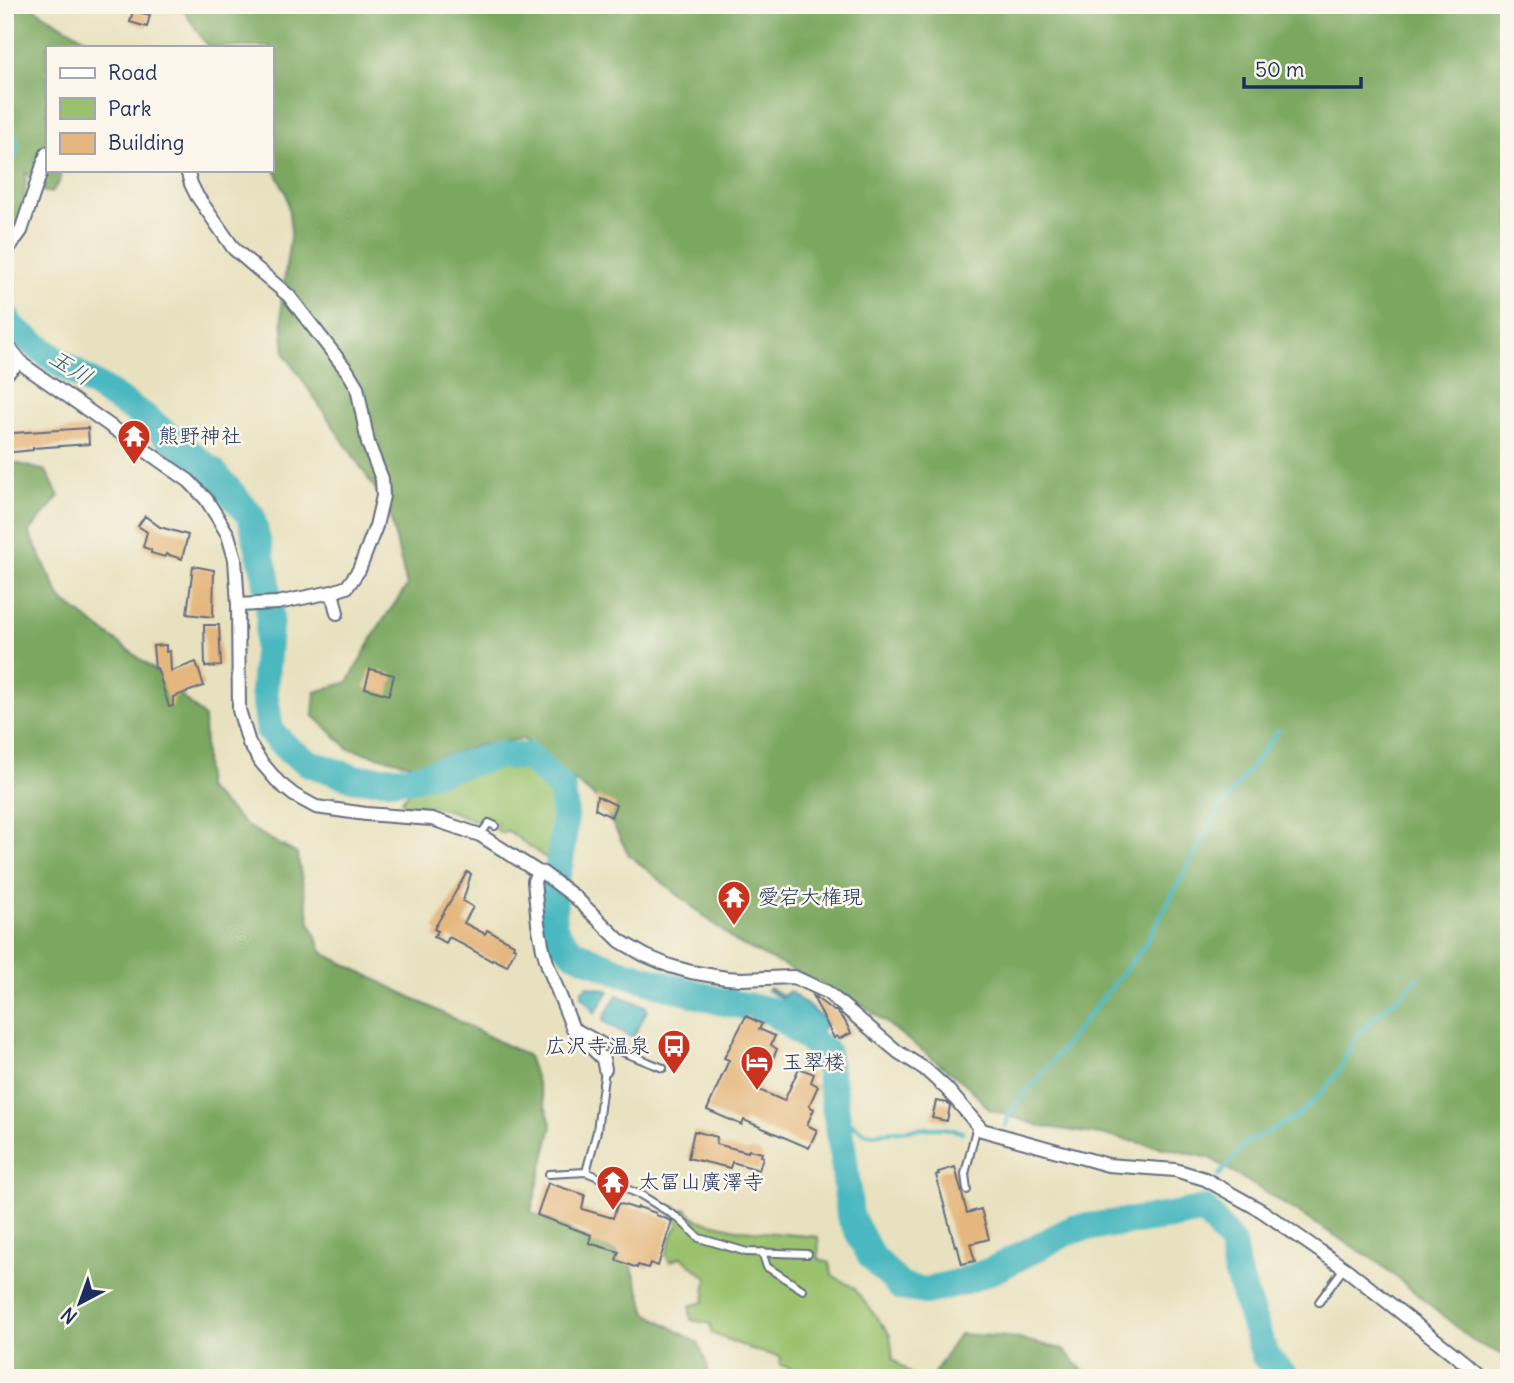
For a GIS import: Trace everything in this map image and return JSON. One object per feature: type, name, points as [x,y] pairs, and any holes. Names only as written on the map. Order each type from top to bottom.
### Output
[{"type":"street","points":[[8,246],[21,231],[46,156]]},
{"type":"street","points":[[188,172],[197,196],[234,249],[289,296],[348,372],[357,387],[368,443],[382,479],[383,496],[376,526],[359,570],[347,587],[277,603],[238,605]]},
{"type":"street","points":[[5,345],[19,362],[189,481],[206,499],[228,535],[237,571],[239,710],[248,743],[279,783],[294,795],[316,807],[432,819],[480,835],[575,897],[620,941],[643,955],[670,966],[726,978],[794,977],[827,992],[898,1052],[925,1069],[947,1089],[982,1130],[1108,1165],[1175,1170],[1205,1179],[1262,1211],[1344,1268],[1481,1378]]},
{"type":"street","points":[[5,375],[19,362]]},
{"type":"street","points":[[332,592],[337,613]]},
{"type":"street","points":[[541,873],[534,881],[543,949],[570,1024],[577,1035],[603,1059],[605,1069]]},
{"type":"lane","points":[[480,835],[489,823],[495,826]]},
{"type":"lane","points":[[570,1024],[620,1051],[663,1069]]},
{"type":"lane","points":[[586,1172],[597,1131],[605,1069]]},
{"type":"lane","points":[[967,1191],[965,1174],[977,1125]]},
{"type":"lane","points":[[549,1174],[586,1172],[650,1199],[678,1218],[699,1238],[747,1252],[808,1254]]},
{"type":"lane","points":[[762,1252],[767,1267],[803,1290]]},
{"type":"lane","points":[[1319,1302],[1344,1268]]},
{"type":"green space","points":[[10,5],[32,5],[97,46],[46,46],[46,172],[61,172],[59,182],[51,193],[43,191],[26,172],[24,215],[18,227],[5,230],[5,50]]},
{"type":"green space","points":[[180,5],[1509,5],[1509,1357],[1476,1343],[1379,1263],[1210,1158],[1113,1137],[1041,1126],[990,1110],[967,1085],[863,1005],[736,942],[629,855],[601,802],[523,739],[481,745],[413,765],[349,749],[313,715],[315,692],[348,682],[379,626],[407,586],[388,508],[285,354],[281,304],[291,231],[287,196],[273,165],[273,46],[207,46]]},
{"type":"green space","points":[[5,460],[46,471],[59,496],[29,532],[61,599],[152,668],[204,717],[206,788],[247,826],[297,854],[310,922],[323,953],[528,1056],[552,1126],[531,1212],[629,1259],[647,1313],[698,1343],[707,1364],[709,1378],[5,1378]]},
{"type":"green space","points":[[502,759],[516,761],[559,804],[560,828],[548,860],[507,830],[503,834],[495,829],[498,824],[485,816],[479,823],[443,809],[405,805],[401,801],[417,784],[463,774]]},
{"type":"green space","points":[[676,1206],[680,1211],[686,1209],[698,1220],[741,1230],[818,1237],[819,1259],[830,1263],[832,1275],[854,1288],[890,1335],[893,1359],[915,1378],[819,1378],[780,1365],[781,1357],[753,1350],[711,1333],[711,1324],[691,1320],[690,1306],[704,1302],[707,1278],[681,1257],[670,1262],[666,1255],[679,1224],[670,1209]]},
{"type":"green space","points":[[959,1334],[1009,1337],[1063,1349],[1091,1378],[931,1378]]},
{"type":"water","points":[[588,986],[609,991],[595,1013],[582,996],[582,990]]},
{"type":"water","points":[[769,988],[784,996],[789,991],[828,1022],[820,1032],[781,1002],[782,999],[767,990]]},
{"type":"water","points":[[617,995],[645,1006],[647,1010],[634,1036],[631,1037],[604,1022],[603,1019]]},
{"type":"building","points":[[133,11],[150,15],[147,27],[130,22]]},
{"type":"building","points":[[88,428],[89,444],[5,453],[5,442],[11,440],[13,433]]},
{"type":"building","points":[[145,516],[160,527],[188,535],[182,559],[151,553],[151,550],[143,547],[147,532],[138,526]]},
{"type":"building","points":[[193,566],[214,570],[213,617],[187,614]]},
{"type":"building","points":[[204,625],[219,625],[221,666],[205,667]]},
{"type":"building","points":[[166,645],[166,652],[170,651],[171,671],[196,662],[204,686],[173,697],[173,706],[169,707],[155,668],[153,646]]},
{"type":"building","points":[[370,669],[394,675],[389,695],[365,688]]},
{"type":"building","points":[[597,796],[616,805],[611,817],[595,809]]},
{"type":"building","points":[[467,872],[471,874],[463,901],[473,907],[464,923],[485,934],[487,930],[514,944],[513,947],[516,948],[507,966],[493,959],[492,961],[449,937],[446,943],[434,937],[438,931],[434,929]]},
{"type":"building","points":[[812,995],[836,1011],[851,1033],[839,1039],[837,1036],[834,1038]]},
{"type":"building","points":[[746,1016],[762,1024],[759,1029],[775,1036],[771,1045],[777,1049],[759,1090],[784,1101],[799,1068],[814,1074],[811,1082],[818,1086],[809,1106],[814,1109],[807,1125],[817,1130],[809,1148],[744,1120],[742,1125],[707,1110],[729,1060],[724,1058]]},
{"type":"building","points":[[936,1101],[948,1103],[950,1106],[947,1121],[932,1118]]},
{"type":"building","points":[[694,1131],[717,1137],[716,1144],[762,1153],[759,1170],[732,1162],[730,1168],[688,1158]]},
{"type":"building","points":[[955,1167],[967,1213],[981,1209],[989,1239],[970,1244],[975,1261],[962,1264],[936,1175]]},
{"type":"building","points":[[548,1183],[585,1195],[582,1209],[613,1218],[618,1203],[656,1213],[672,1221],[658,1266],[650,1263],[648,1268],[638,1265],[637,1268],[616,1260],[619,1252],[589,1243],[591,1235],[537,1215]]},
{"type":"waterway","name":"玉川","points":[[5,143],[5,149]]},
{"type":"waterway","points":[[5,316],[11,327],[60,363],[142,415],[213,472],[251,516],[266,577],[270,616],[264,691],[270,731],[290,751],[309,763],[356,779],[409,779],[500,755],[529,757],[562,788],[565,816],[560,861],[554,885],[553,925],[558,937],[575,953],[618,971],[719,1001],[772,1011],[826,1052],[843,1153],[850,1216],[871,1256],[901,1287],[926,1291],[961,1282],[993,1270],[1073,1229],[1204,1209],[1232,1244],[1236,1269],[1265,1356],[1286,1378]]},
{"type":"waterway","points":[[1005,1126],[1012,1108],[1144,946],[1221,807],[1279,730]]},
{"type":"waterway","points":[[1219,1175],[1248,1141],[1299,1115],[1323,1092],[1341,1068],[1352,1042],[1375,1016],[1419,977]]},
{"type":"waterway","points":[[835,1114],[867,1134],[928,1128],[962,1132]]},
{"type":"place","name":"熊野神社","points":[[134,466]]},
{"type":"place","name":"愛宕大権現","points":[[734,927]]},
{"type":"place","name":"広沢寺温泉","points":[[674,1076]]},
{"type":"place","name":"玉翠楼","points":[[757,1092]]},
{"type":"place","name":"太冨山廣澤寺","points":[[613,1212]]}]
